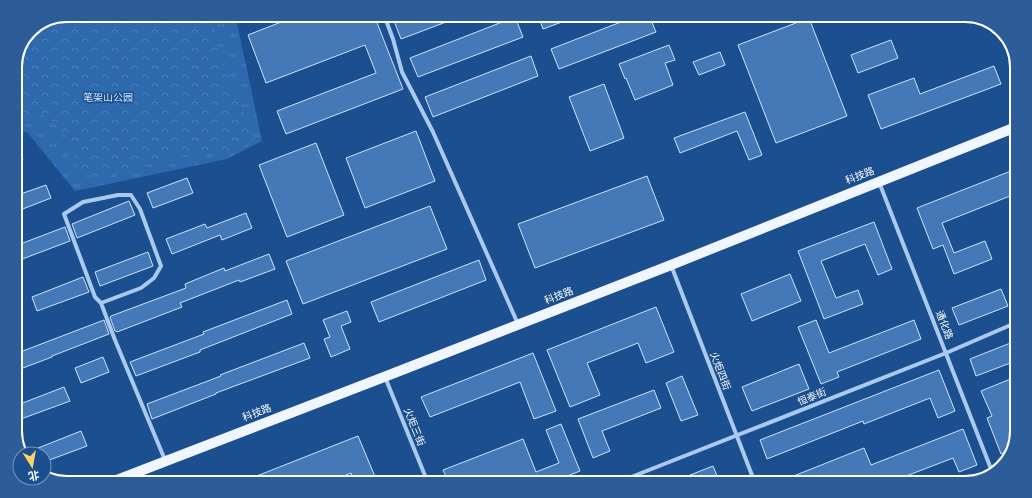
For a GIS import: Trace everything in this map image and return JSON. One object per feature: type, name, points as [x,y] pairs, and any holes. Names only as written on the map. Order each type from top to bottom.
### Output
[{"type":"main road","name":"科技路","points":[[127,476],[671,265],[1010,129]]},
{"type":"street","points":[[387,22],[394,39],[402,72],[432,132],[518,324]]},
{"type":"street","name":"通化路","points":[[878,182],[991,468]]},
{"type":"street","points":[[101,303],[141,288],[154,278],[161,266],[140,209],[131,195],[118,195],[83,202],[64,214],[94,297],[101,303],[114,340],[165,461]]},
{"type":"street","name":"火炬四街","points":[[671,265],[752,476]]},
{"type":"street","name":"恒泰街","points":[[634,476],[946,353],[1010,325]]},
{"type":"street","name":"火炬三街","points":[[384,377],[425,476]]},
{"type":"green space","name":"笔架山公园","points":[[67,22],[237,22],[262,141],[227,159],[75,191],[27,132],[22,133],[22,64],[27,47],[31,40],[37,33],[45,28],[53,24]]},
{"type":"green space","name":"笔架山公园","points":[[67,22],[216,22],[214,34],[225,70],[255,138],[235,152],[171,156],[99,180],[79,172],[70,141],[47,115],[22,118],[22,64],[24,56],[31,40],[37,33],[45,28],[53,24]]},
{"type":"building","points":[[281,22],[377,22],[403,89],[286,134],[277,111],[376,73],[365,45],[266,83],[248,35]]},
{"type":"building","points":[[395,22],[446,22],[401,39]]},
{"type":"building","points":[[502,22],[517,22],[523,37],[418,77],[410,58]]},
{"type":"building","points":[[540,22],[562,22],[543,29]]},
{"type":"building","points":[[621,22],[652,22],[656,32],[559,69],[551,49]]},
{"type":"building","points":[[798,22],[811,22],[847,116],[776,143],[738,45]]},
{"type":"building","points":[[891,40],[898,58],[858,73],[851,55]]},
{"type":"building","points":[[669,45],[675,60],[665,63],[673,85],[635,100],[619,64]]},
{"type":"building","points":[[720,52],[725,65],[699,75],[693,62]]},
{"type":"building","points":[[531,56],[538,76],[433,117],[425,97]]},
{"type":"building","points":[[994,66],[1001,84],[881,129],[868,95],[914,78],[920,94]]},
{"type":"building","points":[[604,84],[624,138],[590,151],[569,97]]},
{"type":"building","points":[[745,112],[762,155],[749,160],[737,131],[680,153],[674,138]]},
{"type":"building","points":[[416,131],[435,181],[365,208],[346,158]]},
{"type":"building","points":[[316,143],[344,215],[287,237],[259,165]]},
{"type":"building","points":[[1010,171],[1010,196],[942,223],[954,253],[985,241],[992,259],[954,274],[943,245],[933,249],[917,208]]},
{"type":"building","points":[[647,176],[664,220],[535,268],[518,224]]},
{"type":"building","points":[[187,178],[193,193],[153,208],[147,193]]},
{"type":"building","points":[[46,185],[51,198],[22,209],[22,194]]},
{"type":"building","points":[[129,201],[135,215],[77,238],[72,224]]},
{"type":"building","points":[[430,206],[447,249],[303,304],[286,261]]},
{"type":"building","points":[[246,213],[252,228],[222,240],[220,235],[172,254],[166,239],[205,224],[207,228]]},
{"type":"building","points":[[874,222],[892,269],[878,275],[865,244],[821,261],[836,298],[858,290],[863,304],[824,319],[798,251]]},
{"type":"building","points":[[65,227],[70,241],[22,259],[22,243]]},
{"type":"building","points":[[148,252],[153,266],[100,286],[95,272]]},
{"type":"building","points":[[269,254],[275,269],[240,282],[239,280],[180,303],[182,307],[117,332],[115,331],[110,317],[111,316],[186,288],[185,284],[224,268],[225,271]]},
{"type":"building","points":[[479,260],[486,280],[379,322],[371,302]]},
{"type":"building","points":[[790,274],[801,301],[752,321],[741,294]]},
{"type":"building","points":[[83,277],[89,292],[37,311],[32,297]]},
{"type":"building","points":[[1001,289],[1008,306],[959,325],[952,308]]},
{"type":"building","points":[[287,300],[292,314],[200,350],[200,352],[136,376],[130,362]]},
{"type":"building","points":[[656,307],[674,352],[646,363],[638,343],[587,363],[600,395],[570,407],[547,350]]},
{"type":"building","points":[[347,311],[351,322],[341,326],[350,349],[331,357],[324,339],[330,337],[323,320]]},
{"type":"building","points":[[104,320],[109,334],[22,368],[22,351]]},
{"type":"building","points":[[816,320],[829,353],[914,320],[921,339],[837,372],[839,377],[821,384],[798,327]]},
{"type":"building","points":[[304,343],[310,358],[216,393],[152,419],[147,404]]},
{"type":"building","points":[[1010,343],[1010,363],[976,376],[970,359]]},
{"type":"building","points":[[533,353],[556,411],[534,419],[520,382],[430,417],[421,397]]},
{"type":"building","points":[[103,357],[109,372],[81,383],[75,368]]},
{"type":"building","points":[[799,364],[809,389],[752,411],[742,387]]},
{"type":"building","points":[[939,370],[955,411],[938,418],[930,398],[864,424],[863,421],[767,459],[760,440]]},
{"type":"building","points":[[682,376],[698,415],[681,421],[666,383]]},
{"type":"building","points":[[1010,379],[1010,437],[1005,451],[1001,454],[987,418],[992,416],[981,391]]},
{"type":"building","points":[[64,387],[70,401],[22,419],[22,403]]},
{"type":"building","points":[[654,390],[661,408],[602,431],[610,451],[593,458],[578,419]]},
{"type":"building","points":[[561,424],[580,471],[568,476],[446,476],[443,470],[523,439],[536,472],[559,463],[546,430]]},
{"type":"building","points":[[963,429],[977,465],[959,472],[953,458],[906,476],[794,476],[864,448],[871,465]]},
{"type":"building","points":[[81,431],[87,446],[52,459],[52,446],[43,446]]},
{"type":"building","points":[[358,436],[375,476],[352,476],[351,473],[344,476],[257,476]]},
{"type":"building","points":[[713,466],[717,476],[688,476]]}]
